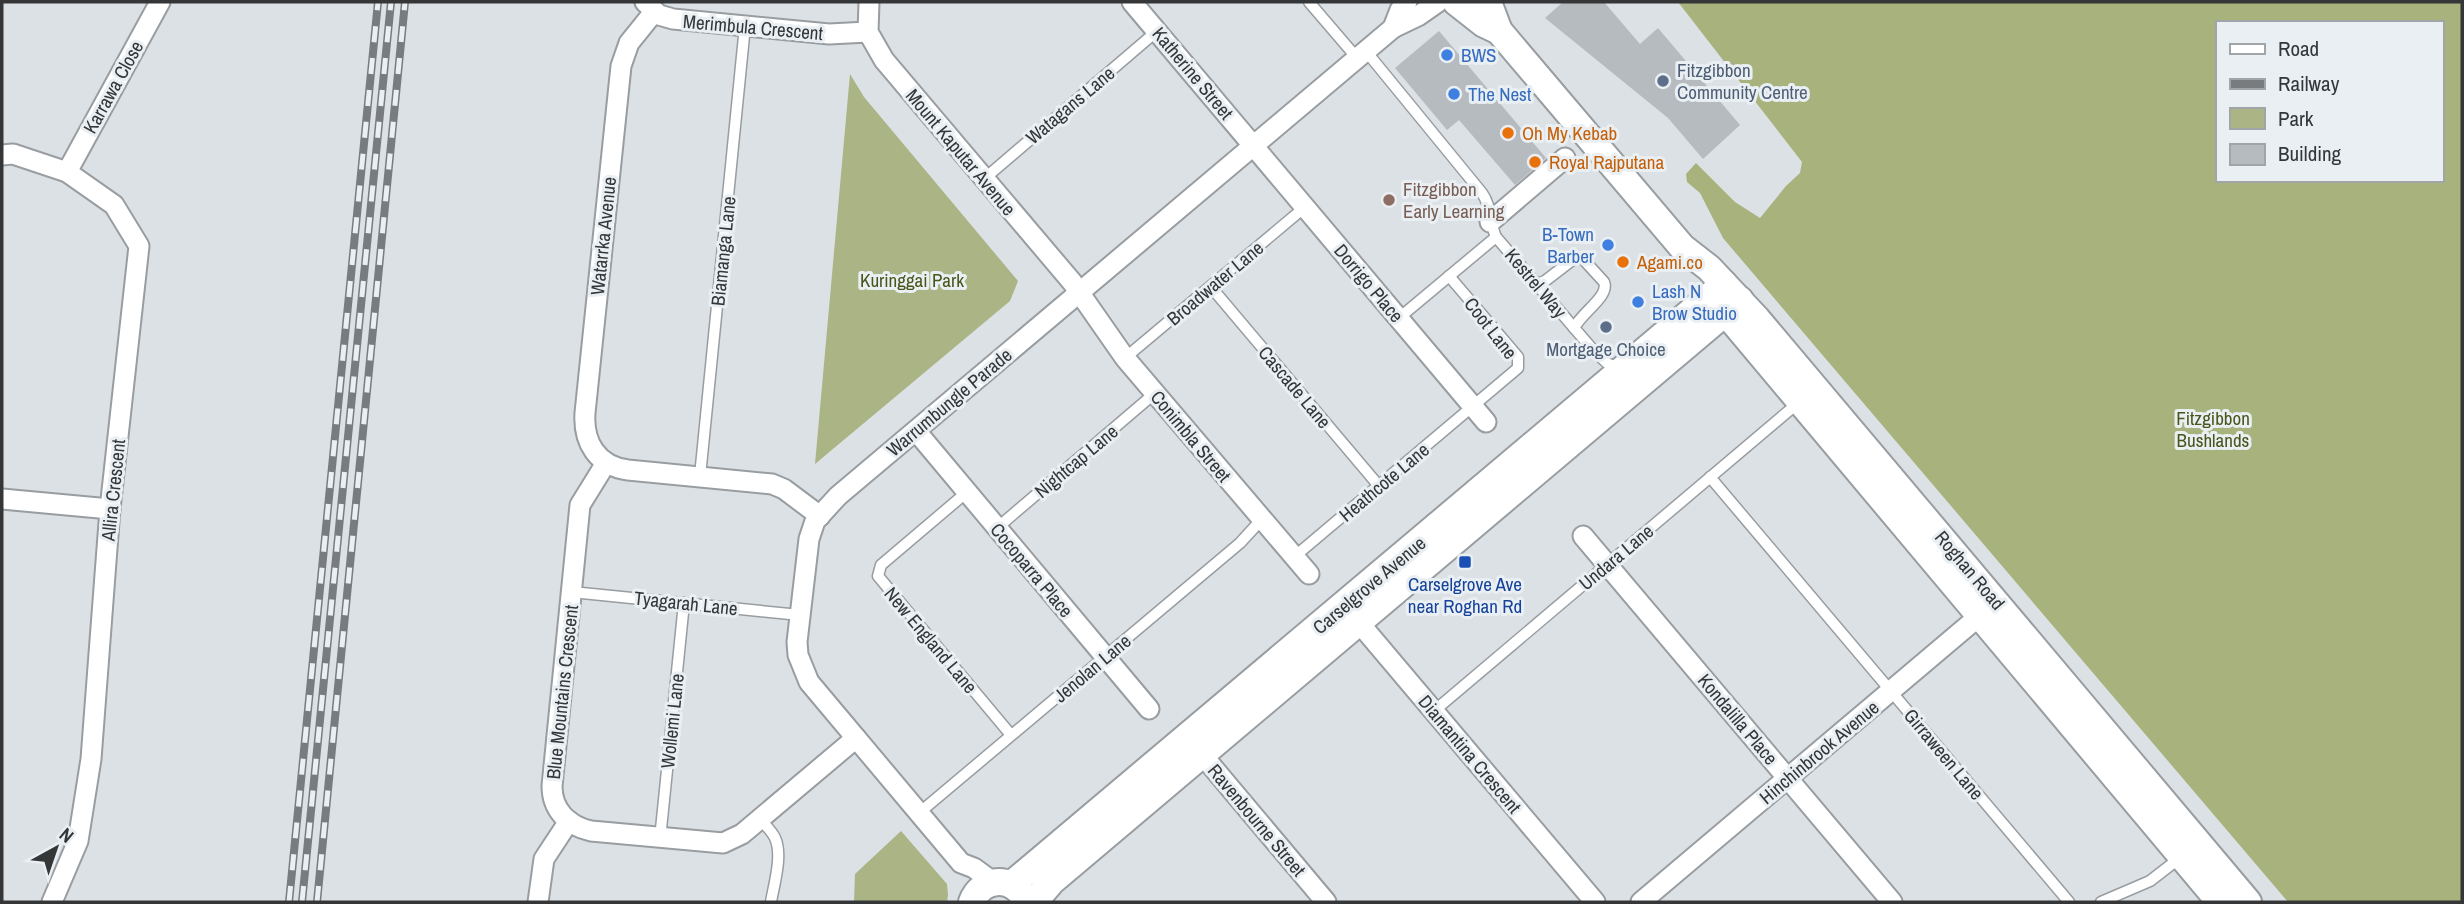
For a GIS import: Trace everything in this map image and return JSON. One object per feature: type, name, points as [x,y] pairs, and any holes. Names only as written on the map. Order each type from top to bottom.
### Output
[{"type":"main road","points":[[1448,2],[1457,2]]},
{"type":"main road","name":"Roghan Road","points":[[1457,2],[1484,24],[1499,31]]},
{"type":"main road","name":"Roghan Road","points":[[1489,2],[1499,31],[1682,247],[1709,268],[1725,298],[1798,402],[1988,609],[2248,902]]},
{"type":"main road","name":"Roghan Road","points":[[1725,298],[1988,609],[2220,902]]},
{"type":"main road","name":"Carselgrove Avenue","points":[[1351,614],[1623,370],[1725,298]]},
{"type":"main road","name":"Carselgrove Avenue","points":[[1034,902],[1052,881],[1195,746],[1725,298]]},
{"type":"main road","name":"Carselgrove Avenue","points":[[996,893],[1195,746]]},
{"type":"street","name":"Karrawa Close","points":[[67,172],[160,2]]},
{"type":"street","points":[[868,32],[869,2]]},
{"type":"street","name":"Katherine Street","points":[[1132,2],[1253,145]]},
{"type":"street","name":"Warrumbungle Parade","points":[[1393,28],[1400,10],[1407,2]]},
{"type":"street","name":"Warrumbungle Parade","points":[[996,893],[962,876],[961,863],[816,693],[802,667],[797,642],[806,551],[812,529],[838,496],[1361,54],[1393,28],[1418,16],[1438,2]]},
{"type":"street","name":"Merimbula Crescent","points":[[649,7],[673,19],[829,34],[868,32]]},
{"type":"street","name":"Watarrka Avenue","points":[[606,463],[589,444],[584,427],[621,66],[629,44],[649,7]]},
{"type":"street","name":"Mount Kaputar Avenue","points":[[868,32],[884,60],[1079,293]]},
{"type":"street","name":"Dorrigo Place","points":[[1253,145],[1480,414]]},
{"type":"street","name":"Allira Crescent","points":[[2,155],[13,154],[67,172],[114,205],[139,246],[110,509],[92,759],[78,841],[52,902]]},
{"type":"street","points":[[1493,229],[1564,158]]},
{"type":"street","name":"Conimbla Street","points":[[1079,293],[1125,358],[1309,574]]},
{"type":"street","name":"Cocoparra Place","points":[[916,431],[1149,709]]},
{"type":"street","points":[[606,463],[621,469],[772,484],[784,489],[820,516]]},
{"type":"street","name":"Blue Mountains Crescent","points":[[569,821],[556,807],[552,786],[580,505],[606,463]]},
{"type":"street","points":[[2,499],[110,509]]},
{"type":"street","name":"Kondalilla Place","points":[[1583,536],[1892,902]]},
{"type":"street","name":"Hinchinbrook Avenue","points":[[1641,902],[1988,609]]},
{"type":"street","name":"Diamantina Crescent","points":[[1351,614],[1595,902]]},
{"type":"street","points":[[538,902],[544,859],[569,821],[592,831],[723,843],[742,834],[856,738]]},
{"type":"street","name":"Ravenbourne Street","points":[[1195,746],[1326,902]]},
{"type":"lane","name":"Kestrel Way","points":[[1309,2],[1361,54],[1482,193],[1489,205],[1493,229],[1536,284],[1601,358],[1623,370]]},
{"type":"lane","name":"Biamanga Lane","points":[[701,476],[746,26]]},
{"type":"lane","name":"Watagans Lane","points":[[983,179],[1157,31]]},
{"type":"lane","name":"Broadwater Lane","points":[[1125,358],[1305,207]]},
{"type":"lane","points":[[1399,318],[1449,276],[1493,229]]},
{"type":"lane","points":[[1536,284],[1545,281],[1571,260],[1579,258],[1604,282],[1605,293],[1582,314],[1574,328]]},
{"type":"lane","name":"Coot Lane","points":[[1449,276],[1519,360],[1516,371],[1480,414]]},
{"type":"lane","name":"Cascade Lane","points":[[1210,287],[1379,486]]},
{"type":"lane","name":"Nightcap Lane","points":[[997,528],[1154,393]]},
{"type":"lane","name":"Undara Lane","points":[[1434,711],[1798,402]]},
{"type":"lane","name":"Heathcote Lane","points":[[1294,557],[1379,486],[1480,414]]},
{"type":"lane","name":"Girraween Lane","points":[[1710,477],[2069,902]]},
{"type":"lane","name":"New England Lane","points":[[967,492],[881,565],[878,576],[1011,735]]},
{"type":"lane","name":"Jenolan Lane","points":[[919,814],[1240,543],[1262,519]]},
{"type":"lane","name":"Tyagarah Lane","points":[[572,592],[800,615]]},
{"type":"lane","name":"Wollemi Lane","points":[[660,839],[684,603]]},
{"type":"lane","points":[[760,819],[777,843],[771,902]]},
{"type":"lane","points":[[2101,902],[2150,881],[2182,857]]},
{"type":"green space","name":"Fitzgibbon Bushlands","points":[[1678,2],[2462,2],[2462,902],[2288,902],[1723,238],[1700,193],[1687,182],[1686,174],[1696,163],[1735,202],[1760,218],[1800,173],[1802,162]]},
{"type":"green space","name":"Kuringgai Park","points":[[850,74],[864,97],[1018,281],[1010,301],[815,464]]},
{"type":"green space","points":[[901,831],[947,884],[947,902],[854,902],[855,874]]},
{"type":"building","name":"Fitzgibbon Community Centre","points":[[1563,2],[1604,2],[1640,44],[1658,28],[1740,125],[1703,159],[1668,118],[1545,18]]},
{"type":"building","name":"The Nest","points":[[1439,31],[1546,158],[1515,185],[1459,120],[1447,130],[1395,68]]},
{"type":"railway","points":[[289,902],[378,2]]},
{"type":"railway","points":[[302,902],[391,2]]},
{"type":"railway","points":[[317,902],[405,2]]},
{"type":"place","name":"BWS","points":[[1447,55]]},
{"type":"place","name":"Fitzgibbon Community Centre","points":[[1663,81]]},
{"type":"place","name":"The Nest","points":[[1454,94]]},
{"type":"place","name":"Oh My Kebab","points":[[1508,133]]},
{"type":"place","name":"Royal Rajputana","points":[[1535,162]]},
{"type":"place","name":"Fitzgibbon Early Learning","points":[[1389,200]]},
{"type":"place","name":"B-Town Barber","points":[[1608,245]]},
{"type":"place","name":"Agami.co","points":[[1623,262]]},
{"type":"place","name":"Lash N Brow Studio","points":[[1638,302]]},
{"type":"place","name":"Mortgage Choice","points":[[1606,327]]},
{"type":"place","name":"Carselgrove Ave near Roghan Rd","points":[[1465,562]]}]
